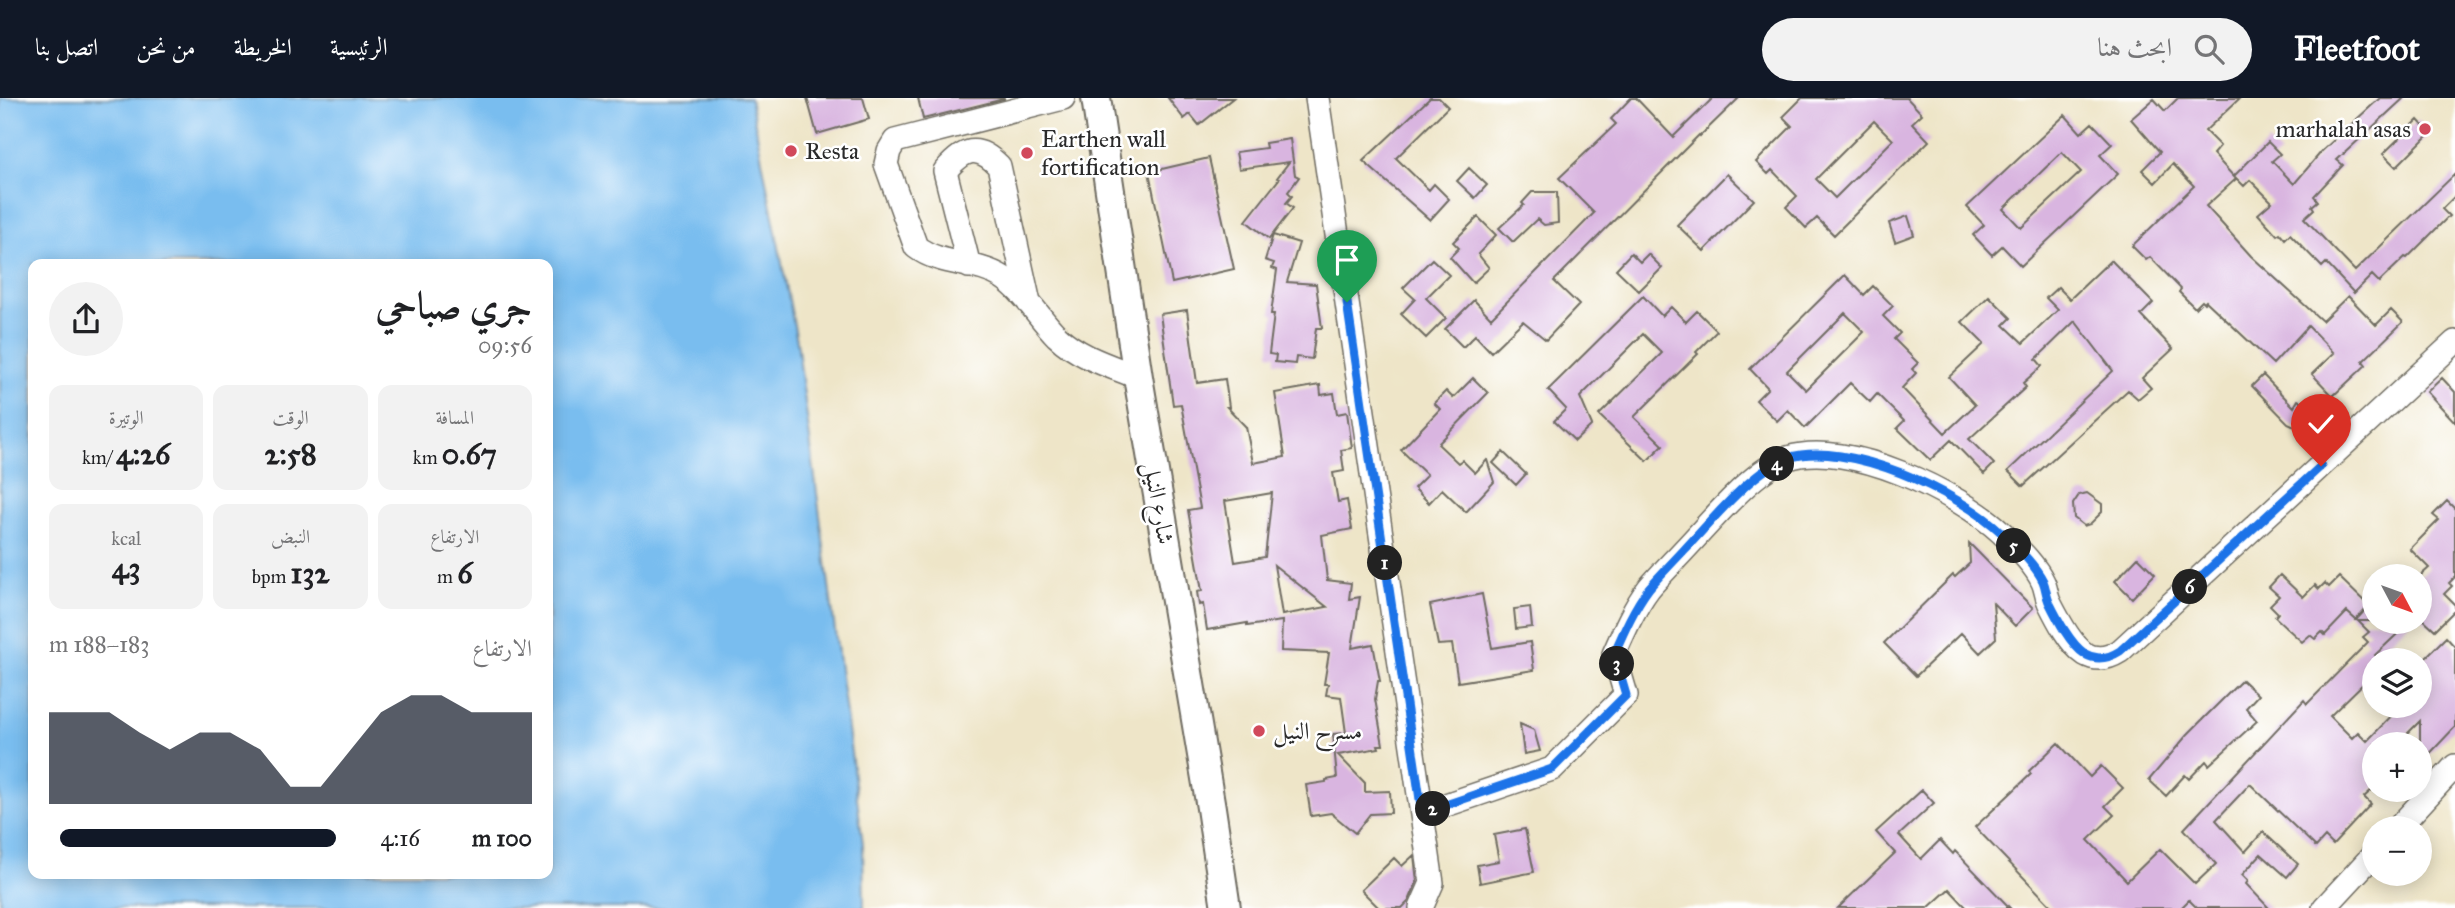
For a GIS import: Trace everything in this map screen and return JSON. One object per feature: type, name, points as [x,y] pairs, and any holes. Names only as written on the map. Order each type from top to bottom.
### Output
[{"type":"main road","name":"شارع النيل","points":[[1096,98],[1138,377],[1226,908]]},
{"type":"street","points":[[1063,98],[894,141],[886,164],[916,247],[928,256],[989,270],[1002,277],[1071,348],[1138,377]]},
{"type":"street","points":[[1317,98],[1432,883],[1421,908]]},
{"type":"street","points":[[969,266],[945,171],[956,158],[968,152],[979,151],[999,166],[1029,304]]},
{"type":"street","points":[[1422,813],[1552,769],[1626,695],[1614,654],[1627,623],[1648,589],[1721,511],[1763,472],[1787,458],[1826,455],[1877,464],[1901,471],[1954,499],[2000,531],[2032,565],[2044,583],[2048,599],[2059,620],[2085,654],[2110,658],[2455,342]]},
{"type":"street","points":[[2409,816],[2455,766]]},
{"type":"street","points":[[2324,908],[2362,867]]},
{"type":"water","points":[[0,98],[750,98],[797,341],[863,844],[864,908],[0,908]]},
{"type":"building","points":[[807,98],[863,98],[869,119],[817,134]]},
{"type":"building","points":[[918,98],[1004,98],[1004,99],[923,119]]},
{"type":"building","points":[[1168,98],[1233,98],[1199,125],[1190,114],[1184,119]]},
{"type":"building","points":[[1430,98],[1439,98],[1448,107],[1396,158],[1429,190],[1434,184],[1449,199],[1430,220],[1363,161]]},
{"type":"building","points":[[1631,98],[1636,98],[1673,137],[1713,98],[1739,98],[1554,281],[1579,305],[1546,340],[1523,321],[1491,352],[1475,335],[1463,347],[1445,329],[1474,300],[1491,318],[1594,213],[1559,178],[1616,124],[1611,119]]},
{"type":"building","points":[[1802,98],[1907,98],[1922,114],[1912,123],[1929,141],[1834,235],[1817,218],[1806,228],[1786,207],[1797,196],[1772,170],[1768,174],[1756,162],[1792,126],[1783,117]],"holes":[[[1874,121],[1893,140],[1835,198],[1816,179]]]},
{"type":"building","points":[[2178,98],[2240,98],[2205,131],[2220,146],[2213,154],[2236,179],[2206,206],[2251,256],[2322,321],[2348,296],[2376,325],[2391,310],[2403,322],[2363,361],[2366,365],[2333,396],[2312,374],[2334,353],[2308,326],[2273,364],[2206,301],[2202,301],[2195,308],[2150,257],[2146,260],[2132,246],[2194,186],[2173,164],[2155,183],[2142,170],[2160,152],[2131,119],[2154,99],[2165,111]]},
{"type":"building","points":[[2380,98],[2404,98],[2337,160],[2343,165],[2314,196],[2318,201],[2304,218],[2355,271],[2455,174],[2455,196],[2442,209],[2449,216],[2407,258],[2379,282],[2372,275],[2354,293],[2326,263],[2322,267],[2290,234],[2285,239],[2280,233],[2277,235],[2258,214],[2272,202],[2250,180],[2244,186],[2234,176],[2268,142],[2280,154],[2272,161],[2294,184],[2322,151]]},
{"type":"building","points":[[2065,115],[2081,133],[2092,123],[2112,144],[2100,155],[2118,174],[2021,266],[2002,246],[1992,255],[1973,235],[1984,225],[1967,207]],"holes":[[[2062,152],[2081,172],[2021,228],[2003,209]]]},
{"type":"building","points":[[2418,120],[2430,133],[2396,167],[2383,154]]},
{"type":"building","points":[[1290,139],[1295,175],[1299,177],[1288,192],[1292,196],[1286,203],[1293,208],[1269,239],[1246,221],[1289,162],[1239,169],[1236,152],[1266,148],[1265,143]]},
{"type":"building","points":[[1209,158],[1234,269],[1172,283],[1149,172]]},
{"type":"building","points":[[1469,168],[1487,185],[1475,198],[1457,181]]},
{"type":"building","points":[[1727,174],[1754,200],[1704,251],[1677,225]]},
{"type":"building","points":[[1532,192],[1557,192],[1558,223],[1544,225],[1537,219],[1513,242],[1499,228],[1524,205],[1522,203]]},
{"type":"building","points":[[1908,216],[1914,235],[1895,242],[1889,223]]},
{"type":"building","points":[[1478,217],[1496,235],[1478,254],[1489,268],[1473,283],[1450,257],[1459,248],[1453,242]]},
{"type":"building","points":[[1273,235],[1299,243],[1287,282],[1316,284],[1322,328],[1316,328],[1312,359],[1296,357],[1295,364],[1275,362],[1276,355],[1269,354],[1277,270],[1272,268],[1274,263],[1265,260]]},
{"type":"building","points":[[1631,253],[1640,262],[1648,254],[1662,268],[1639,291],[1616,269]]},
{"type":"building","points":[[1432,259],[1449,275],[1426,298],[1446,318],[1426,338],[1401,314],[1415,299],[1403,288]]},
{"type":"building","points":[[2111,260],[2153,303],[2141,315],[2173,349],[2142,378],[2151,388],[2138,399],[2128,390],[2023,486],[2008,471],[2113,371],[2075,321],[2036,359],[2042,366],[2023,383],[2026,387],[1969,439],[1994,464],[1984,474],[1951,440],[1930,460],[1897,428],[1904,421],[1877,394],[1870,402],[1850,383],[1805,428],[1788,410],[1777,421],[1756,400],[1768,388],[1750,369],[1845,275],[1864,295],[1873,286],[1893,306],[1883,316],[1900,333],[1894,339],[1918,363],[1912,369],[1916,373],[1902,388],[1945,433],[1975,405],[1949,377],[1984,344],[1962,322],[1989,296],[2011,318],[2004,325],[2023,343],[2058,310],[2046,298],[2058,287],[2070,299]],"holes":[[[1845,313],[1864,332],[1806,390],[1787,371]]]},
{"type":"building","points":[[1643,296],[1662,316],[1671,307],[1686,322],[1697,311],[1717,331],[1696,352],[1698,354],[1634,417],[1663,445],[1647,461],[1599,415],[1662,353],[1643,334],[1580,397],[1592,425],[1575,441],[1554,421],[1566,409],[1548,390]]},
{"type":"building","points":[[1187,310],[1197,383],[1225,379],[1227,407],[1246,427],[1253,463],[1285,457],[1275,393],[1320,385],[1321,395],[1334,393],[1337,414],[1347,412],[1352,448],[1341,450],[1344,471],[1333,473],[1338,502],[1347,500],[1352,529],[1322,535],[1327,580],[1351,583],[1349,599],[1360,597],[1352,648],[1373,644],[1380,681],[1375,699],[1383,745],[1338,755],[1365,783],[1365,792],[1390,791],[1391,813],[1370,814],[1355,833],[1331,813],[1311,816],[1306,785],[1337,778],[1333,734],[1346,733],[1341,697],[1326,695],[1328,684],[1324,684],[1329,653],[1281,651],[1282,621],[1247,626],[1247,623],[1207,630],[1203,604],[1199,605],[1197,592],[1202,591],[1188,510],[1200,508],[1181,404],[1173,405],[1160,314]],"holes":[[[1272,493],[1265,557],[1235,562],[1225,501]],[[1274,565],[1327,607],[1282,615]]]},
{"type":"building","points":[[2263,375],[2294,407],[2298,400],[2320,412],[2309,433],[2288,423],[2252,386]]},
{"type":"building","points":[[1473,378],[1488,393],[1438,444],[1458,463],[1462,460],[1475,473],[1487,460],[1494,482],[1466,512],[1442,489],[1429,503],[1414,488],[1427,475],[1401,450],[1440,409],[1434,403],[1446,391],[1453,398]]},
{"type":"building","points":[[2442,378],[2455,392],[2455,422],[2427,392]]},
{"type":"building","points":[[1503,452],[1526,474],[1516,485],[1493,463]]},
{"type":"building","points":[[2087,493],[2102,504],[2102,512],[2090,524],[2084,526],[2074,518],[2073,504],[2079,495]]},
{"type":"building","points":[[2447,501],[2455,509],[2455,577],[2449,583],[2452,586],[2444,594],[2455,605],[2455,610],[2435,630],[2432,627],[2432,564],[2425,564],[2410,549],[2439,520],[2433,515]]},
{"type":"building","points":[[1969,543],[2033,608],[2015,626],[1993,603],[1996,638],[1980,653],[1961,633],[1916,676],[1884,643],[1953,575],[1955,577],[1970,563]]},
{"type":"building","points":[[2138,557],[2155,574],[2132,598],[2115,581]]},
{"type":"building","points":[[2280,575],[2303,597],[2315,585],[2319,589],[2325,583],[2329,587],[2339,577],[2362,599],[2362,614],[2356,620],[2347,612],[2325,635],[2322,632],[2315,639],[2310,635],[2302,642],[2275,617],[2278,613],[2270,605],[2279,596],[2269,587]]},
{"type":"building","points":[[1482,594],[1492,648],[1530,642],[1534,670],[1458,682],[1452,644],[1438,645],[1430,605]]},
{"type":"building","points":[[1530,607],[1532,627],[1516,629],[1514,609]]},
{"type":"building","points":[[2367,634],[2397,634],[2382,648],[2362,648],[2368,642],[2363,637]]},
{"type":"building","points":[[2446,637],[2455,647],[2455,727],[2432,751],[2432,732],[2420,732],[2420,721],[2409,732],[2376,732],[2389,718],[2432,718],[2432,651]]},
{"type":"building","points":[[2362,648],[2362,685],[2330,716],[2352,738],[2358,732],[2362,736],[2362,802],[2371,804],[2333,845],[2325,837],[2316,847],[2250,784],[2216,820],[2245,852],[2263,832],[2298,864],[2287,877],[2261,854],[2242,875],[2248,881],[2246,884],[2269,908],[2197,908],[2189,900],[2181,908],[2053,908],[1975,827],[2031,774],[2029,771],[2058,743],[2090,777],[2101,766],[2123,788],[2105,806],[2114,815],[2088,840],[2127,881],[2160,849],[2195,884],[2216,864],[2184,829],[2304,700],[2307,704]]},
{"type":"building","points":[[2242,680],[2258,695],[2246,708],[2257,721],[2209,765],[2206,761],[2189,779],[2185,775],[2166,796],[2149,780],[2187,735]]},
{"type":"building","points":[[1520,724],[1534,730],[1540,751],[1524,754]]},
{"type":"building","points":[[1922,790],[1934,803],[1899,835],[1921,859],[1940,840],[1953,854],[1955,851],[2010,908],[1967,908],[1949,889],[1928,908],[1838,908],[1895,853],[1876,832]]},
{"type":"building","points":[[1525,829],[1534,872],[1480,883],[1477,865],[1499,861],[1494,835]]},
{"type":"building","points":[[1414,855],[1417,882],[1409,901],[1402,908],[1379,908],[1361,890],[1394,858],[1402,866]]},
{"type":"place","name":"marhalah asas","points":[[2425,129]]},
{"type":"place","name":"Resta","points":[[791,151]]},
{"type":"place","name":"Earthen wall fortification","points":[[1027,153]]},
{"type":"place","name":"مسرح النيل","points":[[1259,731]]},
{"type":"route","points":[[1347,302],[1422,813],[1552,769],[1626,695],[1614,654],[1627,623],[1648,589],[1721,511],[1763,472],[1787,458],[1826,455],[1877,464],[1901,471],[1954,499],[2000,531],[2032,565],[2044,583],[2048,599],[2059,620],[2073,640],[2085,654],[2099,658],[2110,658],[2120,651],[2321,466]]}]
